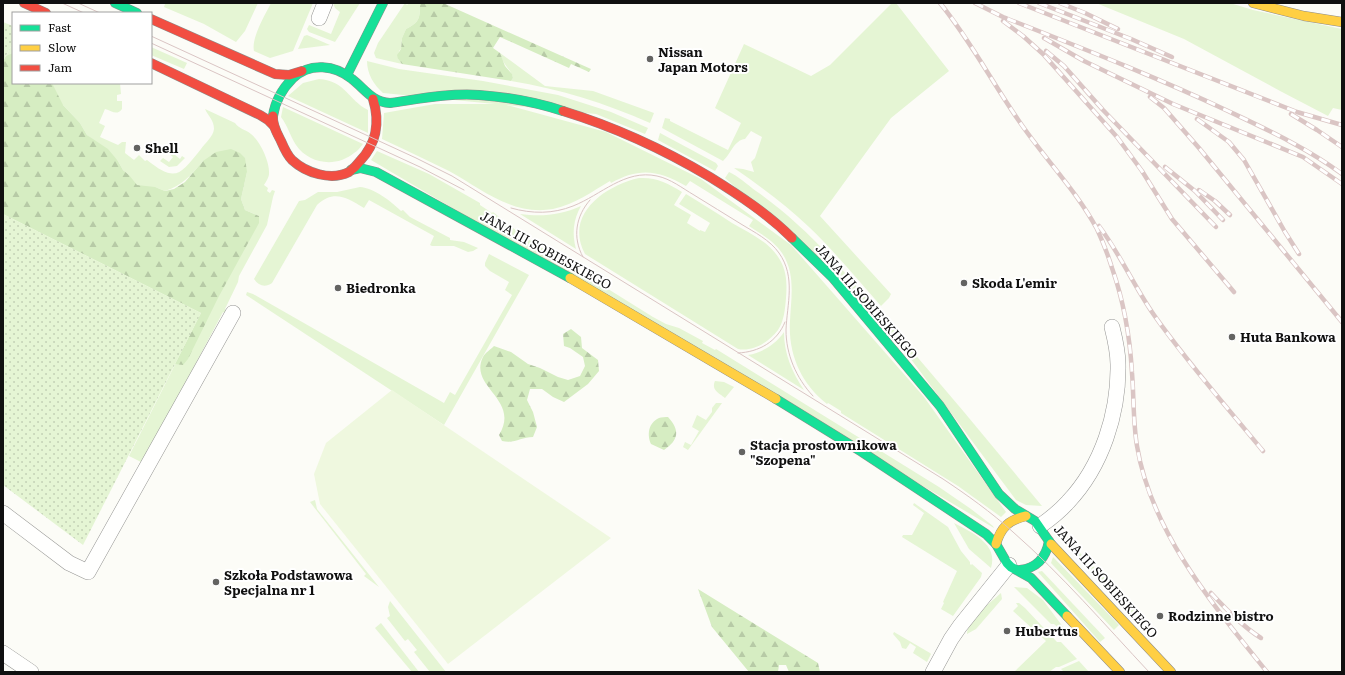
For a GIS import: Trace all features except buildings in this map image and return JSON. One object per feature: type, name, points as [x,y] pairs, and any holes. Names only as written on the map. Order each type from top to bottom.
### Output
[{"type":"main road","points":[[24,3],[44,12]]},
{"type":"main road","points":[[115,3],[135,12]]},
{"type":"main road","points":[[347,75],[383,3]]},
{"type":"main road","points":[[1253,3],[1304,16],[1342,22]]},
{"type":"main road","points":[[152,19],[275,74],[289,75],[312,67],[323,67],[334,69],[347,75],[373,99],[377,110],[377,130],[375,139],[370,150],[350,170],[338,174],[324,175],[311,172],[302,167],[287,154],[274,126],[268,120],[152,63]]},
{"type":"main road","points":[[274,126],[274,110],[279,95],[288,83],[302,71]]},
{"type":"main road","name":"JANA III SOBIESKIEGO","points":[[373,99],[383,103],[390,103],[435,97],[473,95],[502,97],[532,102],[580,116],[668,152],[707,174],[750,203],[805,250],[833,278],[940,406],[999,494],[1010,506],[1035,521],[1040,526],[1049,540],[1171,672]]},
{"type":"main road","name":"JANA III SOBIESKIEGO","points":[[350,170],[360,168],[376,172],[493,235],[757,387],[842,439],[986,534],[996,544],[1004,558],[1015,568],[1033,580],[1120,672]]},
{"type":"main road","points":[[996,544],[999,533],[1005,525],[1014,519],[1026,516]]},
{"type":"main road","points":[[1015,568],[1032,568],[1042,559],[1048,549],[1049,540]]},
{"type":"street","points":[[318,18],[325,3]]},
{"type":"street","points":[[3,513],[69,563],[88,572],[233,313]]},
{"type":"street","points":[[1040,526],[1067,504],[1096,464],[1108,430],[1116,398],[1118,364],[1112,328]]},
{"type":"street","points":[[933,672],[951,638],[960,626],[1015,568]]},
{"type":"street","points":[[3,653],[31,672]]},
{"type":"green space","points":[[163,3],[258,3],[245,31],[236,42],[204,24],[164,7],[165,4]]},
{"type":"green space","points":[[271,3],[313,3],[293,51],[270,58],[254,51],[254,46],[256,33]]},
{"type":"green space","points":[[333,3],[360,3],[335,42],[309,32],[307,29],[309,25],[331,34],[340,12],[335,8]]},
{"type":"green space","points":[[405,3],[407,5],[409,3],[420,3],[420,12],[417,22],[406,29],[402,38],[398,59],[402,64],[376,58],[374,53],[378,43]]},
{"type":"green space","points":[[420,3],[443,3],[591,69],[589,72],[571,64],[569,68],[500,37],[493,48],[500,53],[505,66],[512,74],[513,78],[511,81],[402,64],[397,55],[401,49],[402,38],[406,29],[417,22],[420,12]]},
{"type":"green space","points":[[892,3],[896,3],[949,71],[891,118],[820,216],[891,294],[881,306],[819,236],[773,196],[734,168],[754,172],[751,162],[755,158],[762,137],[751,131],[745,139],[741,140],[735,145],[723,161],[662,128],[665,118],[670,119],[670,121],[728,150],[741,123],[715,108],[744,44],[811,76],[830,65]]},
{"type":"green space","points":[[1096,3],[1230,3],[1253,10],[1342,29],[1342,110],[1333,108],[1328,116],[1184,39]]},
{"type":"green space","points":[[3,22],[12,26],[12,45],[3,61]]},
{"type":"green space","points":[[307,35],[330,45],[298,49],[304,36]]},
{"type":"green space","points":[[12,45],[12,84],[120,84],[121,94],[117,95],[117,101],[122,101],[122,109],[116,113],[105,109],[99,123],[105,126],[100,137],[118,145],[122,142],[126,142],[125,153],[134,160],[139,155],[145,161],[147,160],[165,172],[177,173],[182,170],[188,165],[211,137],[213,132],[214,126],[205,109],[235,123],[238,127],[247,131],[254,137],[264,152],[268,164],[269,174],[264,185],[268,188],[267,191],[270,193],[272,190],[275,191],[267,225],[239,276],[238,282],[225,309],[227,311],[227,315],[223,312],[143,463],[129,456],[201,313],[3,214],[3,61]],"holes":[[[63,105],[80,123],[87,135],[118,161],[123,170],[129,175],[41,130]],[[203,161],[247,172],[241,199],[245,210],[259,216],[240,236],[155,187],[165,191],[177,186],[191,175]]]},
{"type":"green space","points":[[152,47],[187,63],[184,69],[152,55]]},
{"type":"green space","points":[[12,53],[12,84],[52,84],[63,105],[80,123],[87,135],[108,149],[123,170],[137,185],[155,187],[165,191],[174,189],[185,182],[203,161],[216,152],[231,149],[240,153],[245,158],[247,172],[241,199],[245,210],[259,216],[259,223],[218,298],[188,359],[183,365],[175,364],[201,313],[3,214],[3,61],[6,56]]},
{"type":"green space","points":[[500,53],[545,86],[593,91],[654,113],[650,123],[616,109],[582,98],[547,88],[511,81],[513,78],[512,75]]},
{"type":"green space","points":[[367,61],[399,69],[483,81],[558,95],[611,112],[648,128],[645,134],[596,114],[383,93],[372,79],[368,70]]},
{"type":"green space","points":[[319,79],[328,80],[335,83],[361,106],[368,110],[368,133],[288,96],[303,83]]},
{"type":"green space","points":[[435,104],[503,104],[606,132],[701,179],[791,245],[924,397],[1006,512],[1001,517],[958,486],[841,413],[841,411],[828,403],[827,404],[810,387],[803,378],[798,367],[791,345],[790,321],[792,286],[789,269],[779,249],[767,238],[749,226],[753,220],[690,181],[686,186],[667,177],[649,172],[631,174],[611,183],[610,181],[576,201],[553,209],[524,209],[511,205],[486,193],[449,171],[382,139],[384,113]]},
{"type":"green space","points":[[283,107],[363,144],[358,150],[347,158],[339,161],[323,162],[315,160],[301,151],[296,145],[281,117]]},
{"type":"green space","points":[[660,133],[716,163],[718,166],[715,171],[658,140]]},
{"type":"green space","points":[[169,150],[180,159],[182,156],[185,158],[177,166],[169,167],[160,161],[163,158],[169,162],[173,157],[167,152]]},
{"type":"green space","points":[[377,151],[429,174],[480,203],[480,205],[492,213],[493,212],[523,236],[653,317],[666,324],[679,328],[703,341],[702,343],[715,350],[716,349],[939,487],[971,509],[994,528],[371,160]]},
{"type":"green space","points":[[729,172],[790,217],[835,262],[877,310],[872,309],[725,178]]},
{"type":"green space","points":[[639,178],[651,178],[662,181],[682,192],[674,205],[691,215],[687,223],[700,231],[705,232],[710,223],[679,204],[686,194],[759,238],[776,254],[785,274],[785,311],[782,323],[778,330],[765,342],[749,349],[738,349],[585,254],[580,240],[580,227],[584,215],[591,204],[601,195],[613,188]]},
{"type":"green space","points":[[360,187],[371,190],[382,196],[401,211],[403,210],[410,217],[450,238],[450,240],[464,242],[478,248],[468,252],[454,246],[432,246],[430,245],[434,236],[369,200],[364,208],[346,198],[335,196],[323,200],[317,205],[272,283],[265,286],[260,285],[254,279],[299,201],[305,200],[318,192],[337,192]]},
{"type":"green space","points":[[581,206],[576,217],[574,227],[576,249],[520,214],[551,214]]},
{"type":"green space","points":[[3,214],[201,313],[83,545],[3,485]]},
{"type":"green space","points":[[489,254],[529,275],[444,425],[246,295],[247,292],[253,294],[444,403],[450,392],[455,395],[512,295],[505,290],[509,282],[490,271],[485,266]]},
{"type":"green space","points":[[885,319],[1042,506],[1026,505],[1016,500],[884,323]]},
{"type":"green space","points":[[571,329],[581,337],[582,348],[598,360],[599,371],[588,384],[564,402],[553,397],[542,389],[530,389],[527,400],[533,412],[537,427],[533,437],[511,442],[502,441],[499,435],[504,423],[504,412],[500,402],[482,377],[480,367],[483,357],[494,346],[511,352],[528,364],[568,380],[580,376],[585,366],[583,357],[570,348],[564,346],[563,334]]},
{"type":"green space","points":[[784,332],[787,355],[804,390],[748,355],[759,352],[768,347],[777,341]]},
{"type":"green space","points":[[715,381],[724,382],[734,387],[725,398],[715,389]]},
{"type":"green space","points":[[392,390],[611,538],[448,664],[320,504],[314,474],[326,443]]},
{"type":"green space","points":[[716,403],[722,403],[688,450],[683,447],[685,442],[691,445],[699,431],[692,427],[697,415],[706,420]]},
{"type":"green space","points":[[668,417],[675,426],[676,435],[673,442],[664,450],[651,444],[649,430],[655,420]]},
{"type":"green space","points":[[315,500],[317,509],[379,587],[364,576],[366,574],[310,502]]},
{"type":"green space","points":[[914,503],[948,527],[970,564],[982,573],[981,577],[953,616],[941,609],[957,571],[902,537],[903,535],[912,535],[924,513],[913,505]]},
{"type":"green space","points":[[954,523],[968,530],[982,540],[987,546],[991,552],[991,568],[969,549]]},
{"type":"green space","points":[[1062,529],[1079,552],[1140,614],[1137,622],[1061,539]]},
{"type":"green space","points":[[1053,557],[1119,625],[1114,630],[1051,563]]},
{"type":"green space","points":[[1042,571],[1105,638],[1100,642],[1038,572]]},
{"type":"green space","points":[[1014,587],[1027,588],[1043,600],[1072,639],[1054,624],[1051,624]]},
{"type":"green space","points":[[698,589],[818,663],[820,672],[789,672],[786,665],[779,665],[778,672],[749,672],[712,627]]},
{"type":"green space","points":[[1001,593],[1002,599],[976,629],[967,634],[968,629],[975,617]]},
{"type":"green space","points":[[390,601],[446,672],[430,672],[414,652],[417,650],[408,639],[405,641],[387,618],[390,616],[388,607]]},
{"type":"green space","points":[[1016,603],[1019,603],[1025,608],[1057,642],[1061,642],[1077,659],[1056,667],[1049,672],[1014,672],[1046,641],[1013,611],[1018,606]]},
{"type":"green space","points":[[381,623],[419,672],[412,672],[375,628]]},
{"type":"green space","points":[[894,632],[930,653],[931,654],[927,662],[913,653],[916,647],[910,643],[906,649],[902,648],[900,642],[893,634]]},
{"type":"green space","points":[[1079,661],[1089,672],[1064,672],[1061,669]]},
{"type":"tram line","points":[[62,3],[82,12]]},
{"type":"tram line","points":[[78,3],[98,12]]},
{"type":"tram line","points":[[152,36],[452,176],[943,479],[988,511],[1031,548],[1083,600],[1149,672]]},
{"type":"tram line","points":[[152,43],[420,167],[464,190]]},
{"type":"tram line","points":[[511,208],[535,212],[558,211],[573,206],[614,184],[634,176],[657,176],[676,184],[756,233],[775,248],[784,262],[789,281],[786,339],[790,357],[797,374],[813,396]]},
{"type":"tram line","points":[[583,257],[577,242],[577,227],[581,213],[590,200]]},
{"type":"tram line","points":[[738,353],[753,351],[766,345],[782,329],[785,322]]},
{"type":"railway","points":[[940,3],[971,46],[1019,121],[1070,187],[1097,229],[1116,281],[1128,333],[1133,382],[1134,419],[1137,446],[1144,478],[1170,538],[1187,566],[1226,621],[1267,672]]},
{"type":"railway","points":[[975,3],[1003,17],[1144,74],[1228,111],[1301,148],[1342,174]]},
{"type":"railway","points":[[1019,3],[1297,112],[1342,125]]},
{"type":"railway","points":[[1039,3],[1131,39],[1172,57]]},
{"type":"railway","points":[[1060,3],[1118,29]]},
{"type":"railway","points":[[1003,21],[1043,54],[1117,137],[1142,171],[1172,219],[1234,292]]},
{"type":"railway","points":[[1044,38],[1084,61],[1173,104],[1303,157],[1342,184]]},
{"type":"railway","points":[[1046,51],[1064,66],[1103,110],[1216,227]]},
{"type":"railway","points":[[1150,97],[1164,108],[1199,148],[1342,322]]},
{"type":"railway","points":[[1291,114],[1342,147]]},
{"type":"railway","points":[[1197,119],[1229,142],[1244,160],[1299,254]]},
{"type":"railway","points":[[1165,167],[1195,191],[1223,220]]},
{"type":"railway","points":[[1199,190],[1215,201],[1230,215]]},
{"type":"railway","points":[[1099,226],[1154,315],[1193,367],[1263,451]]},
{"type":"railway","points":[[1211,593],[1241,623],[1261,638]]},
{"type":"traffic: fast","points":[[115,3],[135,12]]},
{"type":"traffic: fast","points":[[347,75],[383,3]]},
{"type":"traffic: fast","points":[[273,116],[280,95],[293,78],[307,69],[322,67],[330,68],[345,74],[373,98],[384,102],[390,103],[445,96],[479,95],[521,100],[563,111]]},
{"type":"traffic: fast","points":[[351,170],[360,168],[376,172],[570,278]]},
{"type":"traffic: fast","points":[[792,238],[833,278],[940,406],[999,494],[1015,509],[1035,521],[1051,544]]},
{"type":"traffic: fast","points":[[776,399],[862,452],[986,534],[996,544],[1007,563],[1011,567],[1031,578],[1067,616]]},
{"type":"traffic: fast","points":[[1020,570],[1031,567],[1040,561],[1046,552],[1049,541]]},
{"type":"traffic: slow","points":[[1253,3],[1304,16],[1342,22]]},
{"type":"traffic: slow","points":[[570,278],[776,399]]},
{"type":"traffic: slow","points":[[996,544],[1000,533],[1006,525],[1026,516]]},
{"type":"traffic: slow","points":[[1051,544],[1171,672]]},
{"type":"traffic: slow","points":[[1067,616],[1120,672]]},
{"type":"traffic: jam","points":[[24,3],[44,12]]},
{"type":"traffic: jam","points":[[152,19],[275,74],[289,75],[302,71]]},
{"type":"traffic: jam","points":[[152,63],[260,115],[274,126]]},
{"type":"traffic: jam","points":[[273,116],[273,123],[276,132],[292,160],[304,169],[311,172],[327,176],[342,175],[349,172],[358,164],[366,154],[373,140],[376,132],[376,116],[373,99]]},
{"type":"traffic: jam","points":[[563,111],[601,124],[657,148],[692,167],[753,205],[792,238]]},
{"type":"place","name":"Nissan Japan Motors","points":[[650,59]]},
{"type":"place","name":"Shell","points":[[137,148]]},
{"type":"place","name":"Skoda L'emir","points":[[964,283]]},
{"type":"place","name":"Biedronka","points":[[338,288]]},
{"type":"place","name":"Huta Bankowa","points":[[1232,337]]},
{"type":"place","name":"Stacja prostownikowa \"Szopena\"","points":[[742,452]]},
{"type":"place","name":"Szkoła Podstawowa Specjalna nr 1","points":[[216,582]]},
{"type":"place","name":"Rodzinne bistro","points":[[1160,616]]},
{"type":"place","name":"Hubertus","points":[[1007,631]]}]
